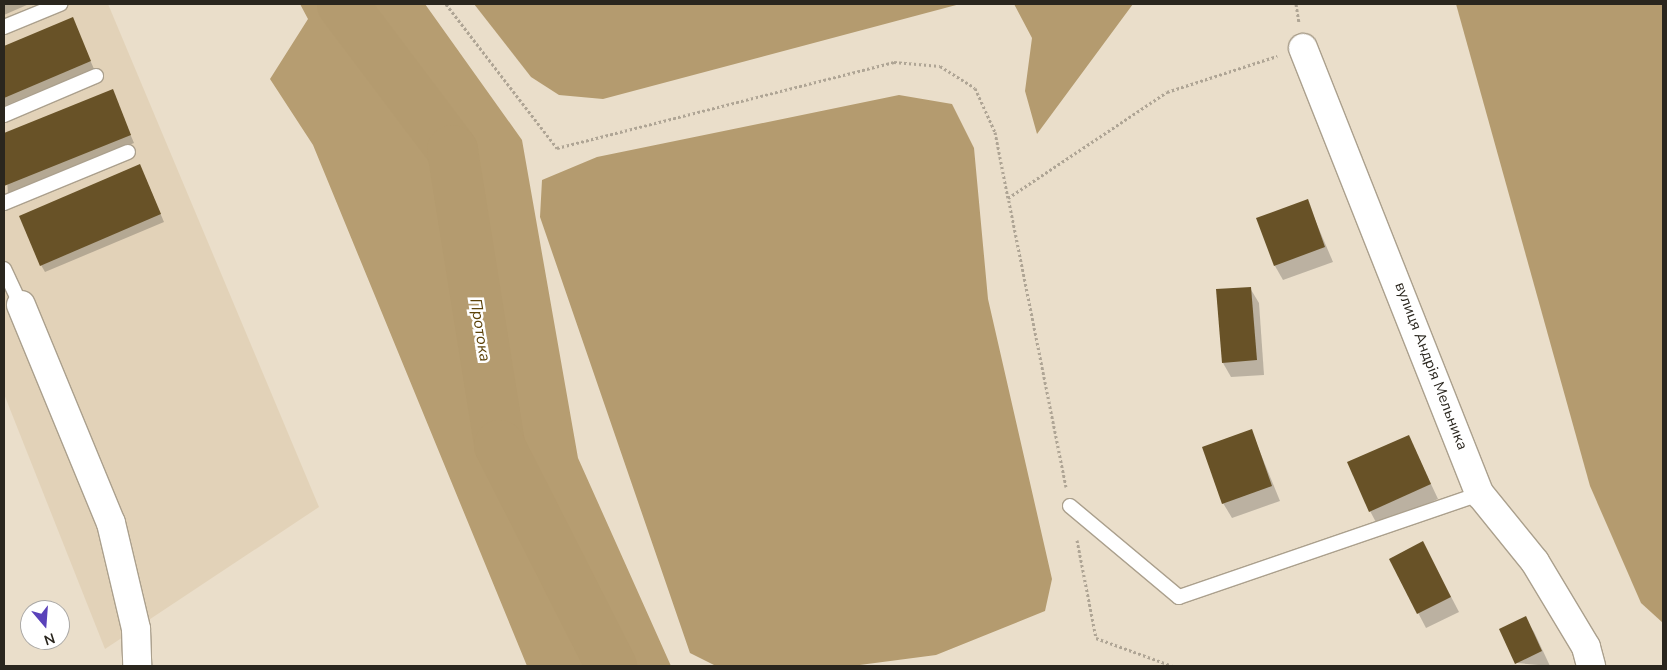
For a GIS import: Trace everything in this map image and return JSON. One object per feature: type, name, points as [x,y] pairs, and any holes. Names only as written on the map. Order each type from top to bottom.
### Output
[{"type":"street","name":"вулиця Андрія Мельника","points":[[1303,48],[1480,494],[1534,562],[1586,647],[1591,666]]},
{"type":"street","points":[[21,305],[111,522],[136,629],[137,666]]},
{"type":"lane","points":[[4,27],[60,4]]},
{"type":"lane","points":[[4,116],[96,76]]},
{"type":"lane","points":[[4,203],[128,152]]},
{"type":"lane","points":[[4,269],[21,305]]},
{"type":"lane","points":[[1070,506],[1179,596],[1480,494]]},
{"type":"path","points":[[446,4],[558,148],[894,62],[940,66],[975,88],[995,132],[1096,638],[1173,666]]},
{"type":"path","points":[[1008,198],[1167,92],[1303,48]]},
{"type":"shaded area","points":[[4,4],[108,4],[319,507],[105,649],[4,394]]},
{"type":"shaded area","points":[[300,4],[425,4],[522,140],[578,458],[671,666],[527,666],[313,145],[270,79],[308,19]]},
{"type":"shaded area","points":[[474,4],[960,4],[603,99],[559,95],[531,77]]},
{"type":"shaded area","points":[[1014,4],[1133,4],[1037,134],[1025,91],[1032,38]]},
{"type":"shaded area","points":[[1456,4],[1663,4],[1663,623],[1641,603],[1590,486]]},
{"type":"shaded area","points":[[899,95],[952,104],[974,148],[988,299],[1052,579],[1045,611],[936,655],[852,666],[716,666],[690,653],[540,217],[542,180],[597,157]]},
{"type":"building","points":[[73,17],[91,61],[4,98],[4,46]]},
{"type":"building","points":[[113,89],[131,135],[4,186],[4,133]]},
{"type":"building","points":[[140,164],[161,214],[40,266],[19,216]]},
{"type":"building","points":[[1308,199],[1325,247],[1274,266],[1256,218]]},
{"type":"building","points":[[1251,287],[1257,360],[1222,363],[1216,289]]},
{"type":"building","points":[[1252,429],[1272,486],[1222,504],[1202,447]]},
{"type":"building","points":[[1409,435],[1431,484],[1369,512],[1347,462]]},
{"type":"building","points":[[1423,541],[1451,597],[1417,614],[1389,559]]},
{"type":"building","points":[[1526,616],[1542,651],[1515,664],[1499,629]]},
{"type":"waterway","name":"Протока","points":[[342,4],[452,150],[499,445],[611,666]]}]
